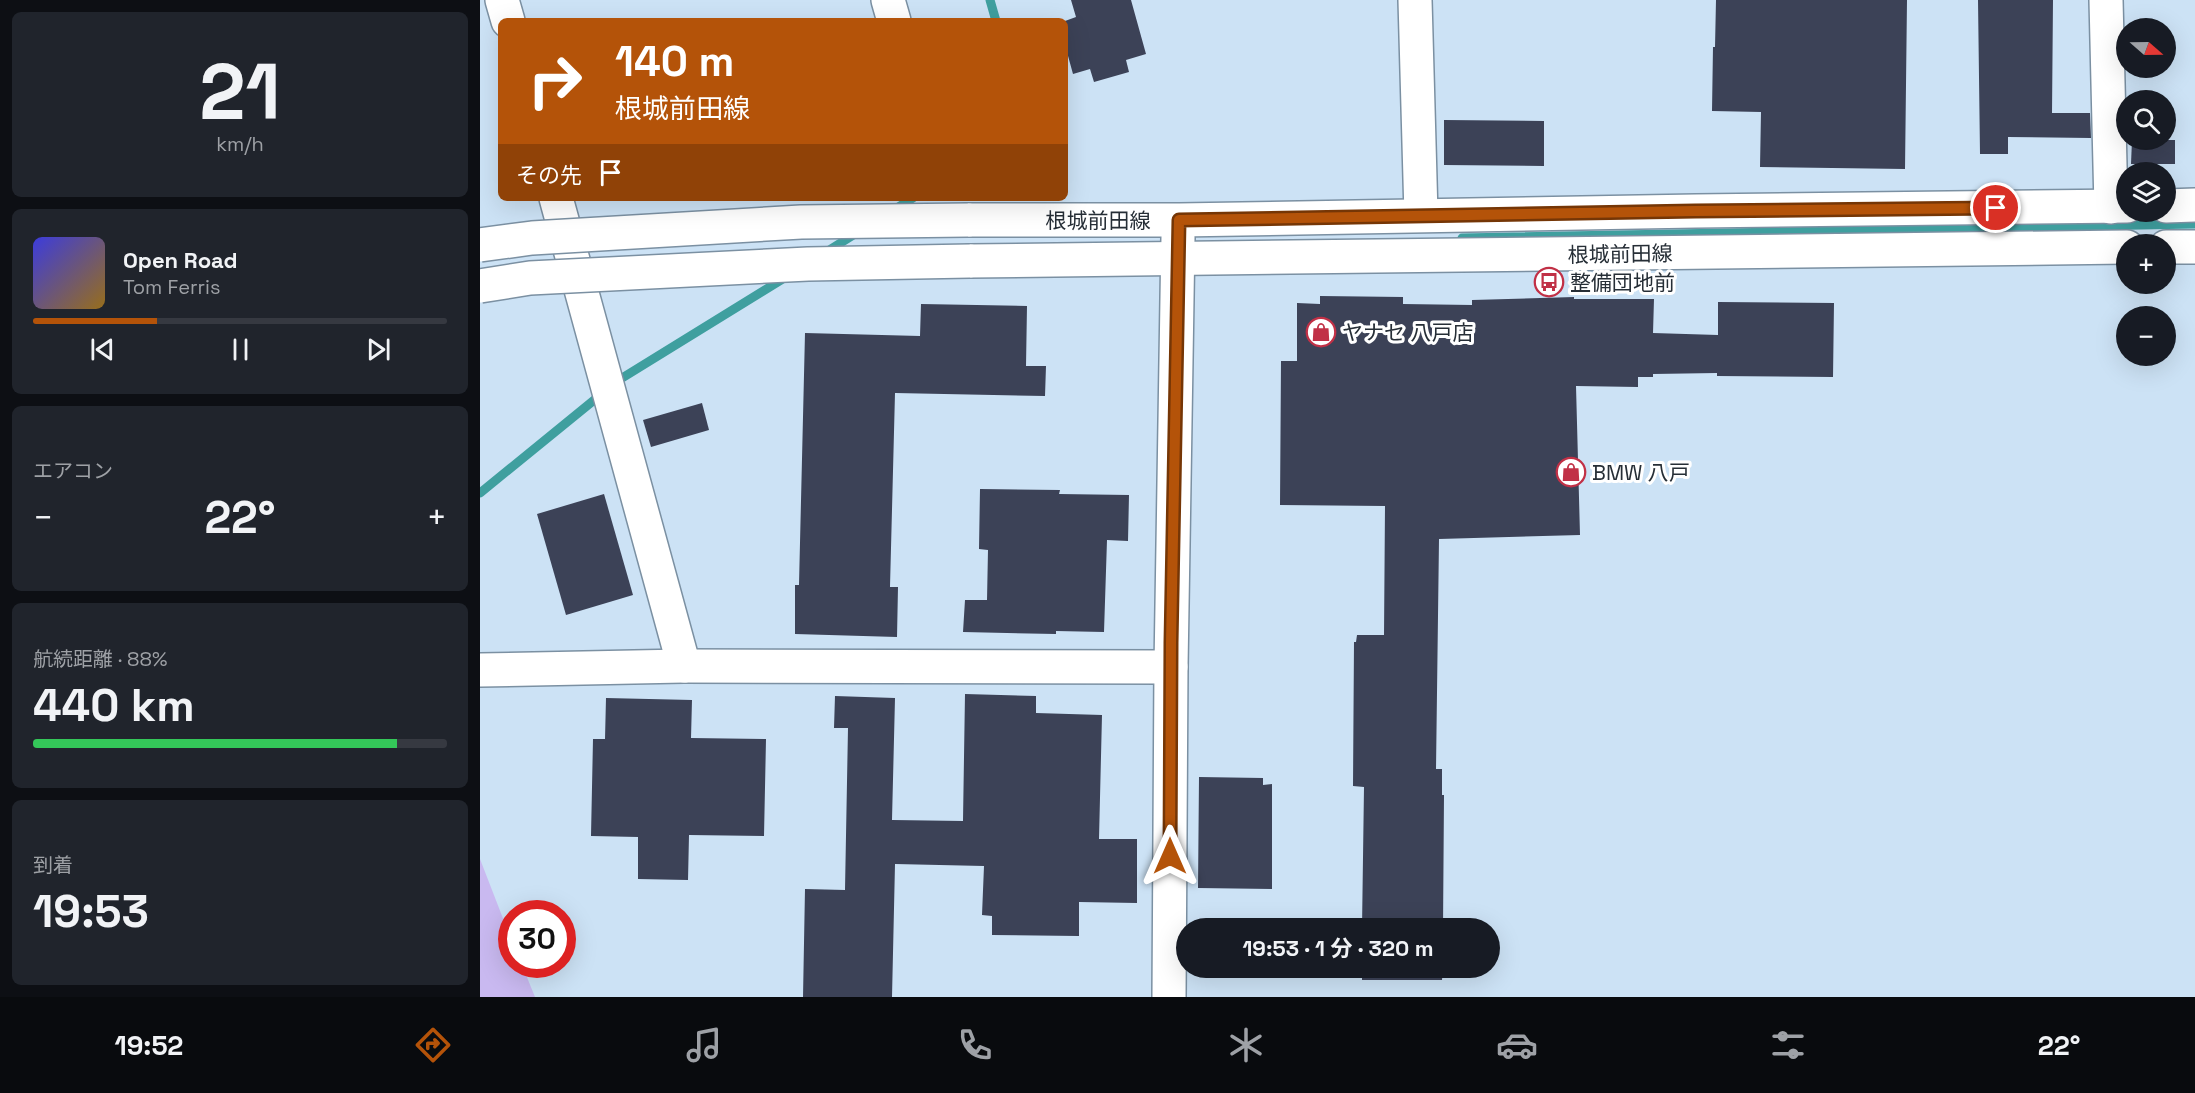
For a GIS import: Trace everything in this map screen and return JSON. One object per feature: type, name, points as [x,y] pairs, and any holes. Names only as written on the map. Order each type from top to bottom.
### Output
[{"type":"street","points":[[502,0],[507,18]]},
{"type":"street","points":[[888,0],[893,18]]},
{"type":"street","points":[[1415,0],[1421,215]]},
{"type":"street","points":[[2106,0],[2116,162]]},
{"type":"street","points":[[557,201],[684,666]]},
{"type":"street","points":[[2176,206],[2195,205]]},
{"type":"street","name":"根城前田線","points":[[480,245],[532,238],[801,222],[1179,220],[2116,206]]},
{"type":"street","points":[[1169,997],[1171,667],[1179,220]]},
{"type":"street","name":"根城前田線","points":[[480,286],[542,277],[808,264],[2116,247]]},
{"type":"street","points":[[2176,247],[2195,247]]},
{"type":"street","points":[[480,670],[684,666],[1171,667]]},
{"type":"shaded area","points":[[480,859],[498,905],[498,978],[527,978],[535,997],[480,997]]},
{"type":"building","points":[[1071,0],[1131,0],[1146,54],[1126,60],[1129,72],[1094,82],[1090,69],[1073,74],[1068,56],[1068,20],[1076,17]]},
{"type":"building","points":[[1716,0],[1907,0],[1905,169],[1760,167],[1761,112],[1712,111]]},
{"type":"building","points":[[1978,0],[2053,0],[2052,113],[2090,113],[2091,138],[2008,137],[2008,154],[1980,154]]},
{"type":"building","points":[[1444,120],[1544,121],[1544,166],[1444,165]]},
{"type":"building","points":[[2132,150],[2175,150],[2175,162],[2131,162]]},
{"type":"building","points":[[1320,296],[1403,297],[1403,304],[1472,305],[1472,300],[1574,297],[1574,299],[1654,299],[1653,333],[1718,335],[1718,302],[1834,303],[1833,377],[1717,376],[1717,373],[1653,374],[1653,377],[1638,377],[1638,387],[1576,386],[1580,535],[1439,539],[1436,769],[1442,769],[1442,795],[1444,795],[1443,918],[1362,918],[1364,787],[1353,786],[1354,642],[1356,642],[1357,635],[1384,635],[1385,506],[1280,505],[1281,361],[1297,361],[1297,303],[1320,304]]},
{"type":"building","points":[[921,304],[1027,306],[1026,366],[1046,366],[1045,396],[895,393],[890,587],[898,587],[897,637],[795,634],[795,585],[799,585],[805,333],[920,336]]},
{"type":"building","points":[[702,403],[709,430],[651,447],[643,420]]},
{"type":"building","points":[[980,489],[1060,490],[1059,494],[1129,495],[1128,541],[1107,540],[1104,632],[1056,631],[1056,634],[963,632],[965,600],[987,600],[988,550],[979,549]]},
{"type":"building","points":[[604,494],[633,595],[566,615],[537,514]]},
{"type":"building","points":[[965,694],[1036,696],[1036,713],[1102,715],[1099,839],[1137,839],[1137,903],[1079,902],[1079,936],[992,935],[992,916],[982,915],[984,866],[895,864],[892,997],[803,997],[805,889],[845,890],[848,728],[834,728],[835,696],[895,698],[892,820],[963,821]]},
{"type":"building","points":[[606,698],[692,700],[691,738],[766,739],[764,836],[689,835],[688,880],[638,879],[638,837],[591,836],[593,739],[605,739]]},
{"type":"building","points":[[1199,777],[1263,778],[1263,785],[1272,784],[1272,889],[1198,888]]},
{"type":"building","points":[[1362,978],[1442,978],[1442,980],[1362,980]]},
{"type":"waterway","points":[[990,0],[995,18]]},
{"type":"waterway","points":[[895,209],[908,201]]},
{"type":"waterway","points":[[1462,238],[2195,224]]},
{"type":"waterway","points":[[823,254],[858,232]]},
{"type":"waterway","points":[[614,383],[786,277]]},
{"type":"waterway","points":[[480,493],[604,392]]},
{"type":"place","name":"整備団地前","points":[[1549,282]]},
{"type":"place","name":"ヤナセ 八戸店","points":[[1321,332]]},
{"type":"place","name":"BMW 八戸","points":[[1571,472]]},
{"type":"route","points":[[1170,856],[1171,643],[1179,220],[1996,208]]}]
